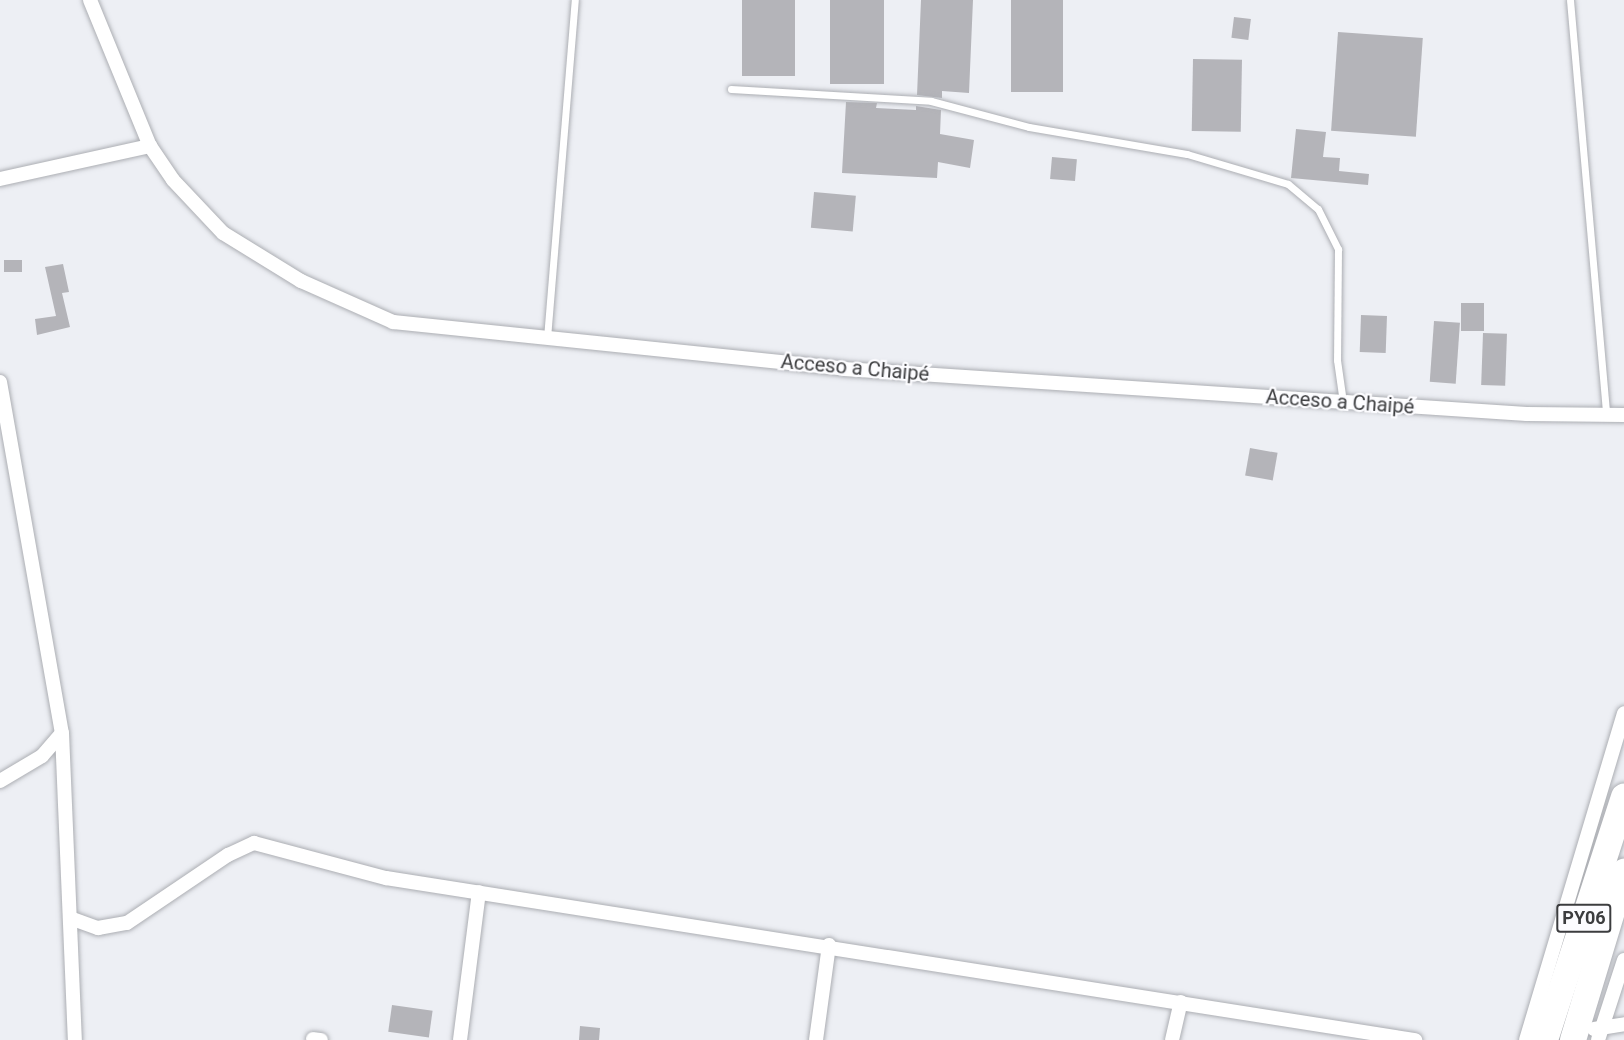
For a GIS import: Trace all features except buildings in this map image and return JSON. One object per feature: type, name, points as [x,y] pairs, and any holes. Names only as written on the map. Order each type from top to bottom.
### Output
[{"type":"highway","name":"PY06","points":[[1548,1030],[1624,797]]},
{"type":"highway","name":"PY06","points":[[1587,1034],[1624,872]]},
{"type":"street","name":"Acceso a Chaipé","points":[[90,0],[150,146],[173,180],[223,232],[301,281],[393,322],[844,369],[1343,402],[1624,415]]},
{"type":"street","points":[[0,179],[150,146]]},
{"type":"street","points":[[0,381],[62,733],[75,1040]]},
{"type":"street","points":[[1526,1040],[1624,713]]},
{"type":"street","points":[[0,781],[42,756],[62,733]]},
{"type":"street","points":[[70,918],[98,928],[127,922],[228,855],[254,843],[386,878],[829,945],[1415,1040]]},
{"type":"street","points":[[460,1040],[479,892]]},
{"type":"street","points":[[816,1040],[829,945]]},
{"type":"street","points":[[1587,1034],[1624,960]]},
{"type":"street","points":[[1172,1040],[1181,1002]]},
{"type":"street","points":[[1548,1030],[1587,1034],[1624,1024]]},
{"type":"lane","points":[[547,338],[575,0]]},
{"type":"lane","points":[[1570,0],[1606,415]]},
{"type":"lane","points":[[732,89],[931,101],[1029,127],[1187,154],[1288,184],[1318,209],[1338,249],[1337,360],[1343,402]]}]
